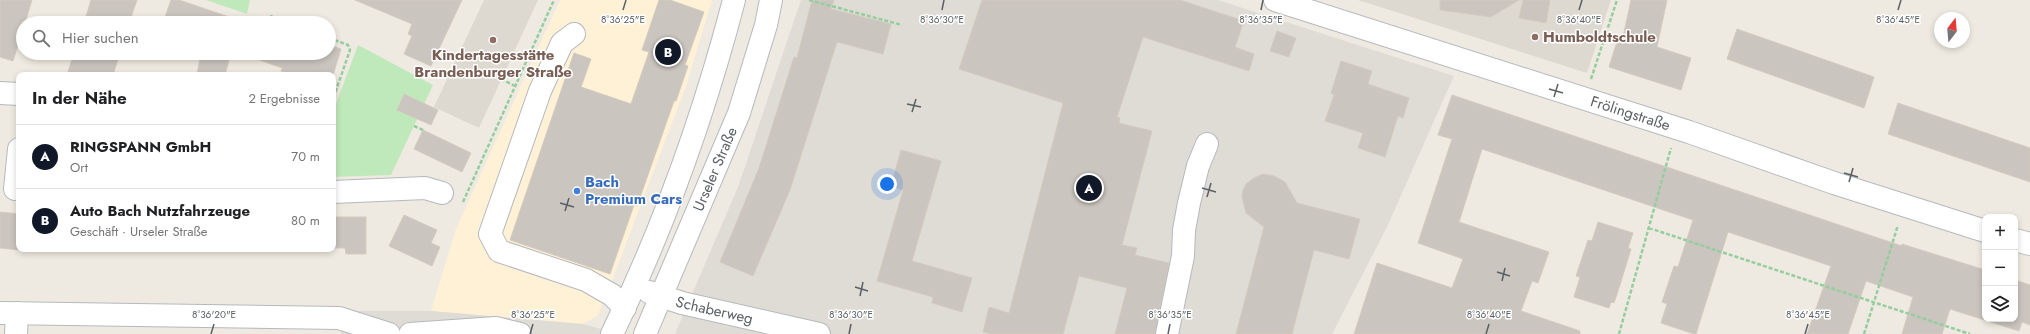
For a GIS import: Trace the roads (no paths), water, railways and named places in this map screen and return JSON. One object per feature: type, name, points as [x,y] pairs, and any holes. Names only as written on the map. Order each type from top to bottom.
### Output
[{"type":"street","name":"Urseler Straße","points":[[612,334],[635,287],[684,163],[709,88],[734,0]]},
{"type":"street","name":"Urseler Straße","points":[[645,334],[739,113],[766,25],[771,0]]},
{"type":"street","name":"Frölingstraße","points":[[1275,0],[1677,128],[1834,183],[1982,230]]},
{"type":"street","points":[[574,34],[562,43],[540,91],[490,234],[499,251],[586,280],[612,295],[625,308]]},
{"type":"street","points":[[0,93],[16,94]]},
{"type":"street","points":[[1167,334],[1183,256],[1184,230],[1189,203],[1198,166],[1206,144]]},
{"type":"street","points":[[11,189],[16,164]]},
{"type":"street","points":[[336,192],[425,188],[442,193]]},
{"type":"street","points":[[2018,241],[2030,244]]},
{"type":"street","name":"Schaberweg","points":[[635,287],[682,303],[819,334]]},
{"type":"street","points":[[11,320],[339,318],[389,334]]},
{"type":"street","points":[[410,334],[496,328],[520,334]]},
{"type":"place","name":"Humboldtschule","points":[[1535,37]]},
{"type":"place","name":"Kindertagesstätte Brandenburger Straße","points":[[493,40]]},
{"type":"place","name":"Auto Bach Nutzfahrzeuge","points":[[668,52]]},
{"type":"place","name":"RINGSPANN GmbH","points":[[1089,188]]},
{"type":"place","name":"Bach Premium Cars","points":[[577,191]]}]
